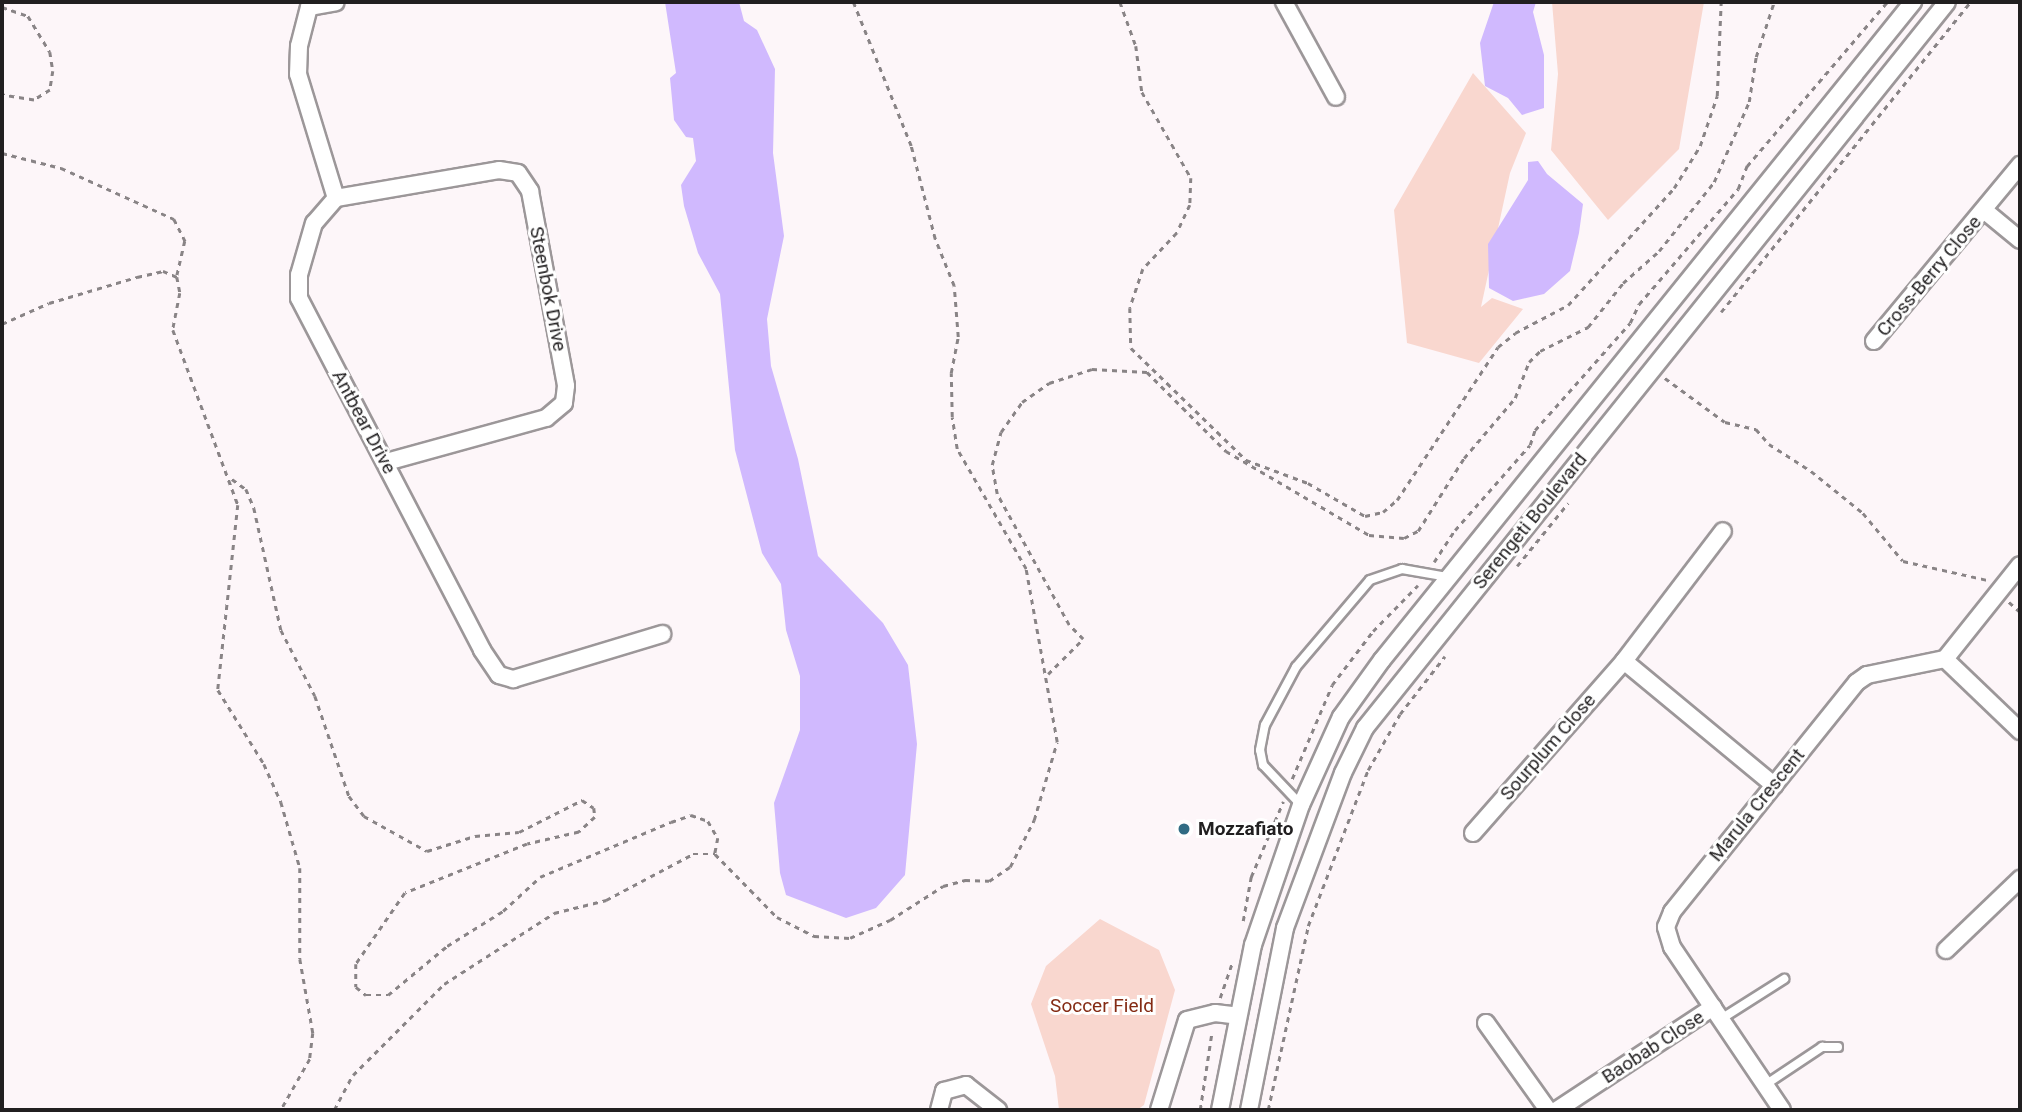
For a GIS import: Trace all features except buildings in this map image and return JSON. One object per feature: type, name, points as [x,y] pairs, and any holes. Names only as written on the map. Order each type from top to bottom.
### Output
[{"type":"street","points":[[336,2],[305,4],[298,74],[336,198]]},
{"type":"street","points":[[1284,2],[1336,97]]},
{"type":"street","name":"Serengeti Boulevard","points":[[1220,1110],[1253,945],[1301,805],[1346,709],[1449,577],[1913,2]]},
{"type":"street","name":"Serengeti Boulevard","points":[[1249,1110],[1286,928],[1342,773],[1365,728],[1947,2]]},
{"type":"street","name":"Cross-Berry Close","points":[[1874,341],[1985,211],[2020,164]]},
{"type":"street","name":"Steenbok Drive","points":[[336,198],[499,170],[518,173],[530,191],[566,386],[564,403],[546,418],[386,462]]},
{"type":"street","name":"Antbear Drive","points":[[336,198],[314,223],[297,289],[457,604],[499,675],[529,676],[662,634]]},
{"type":"street","name":"Cross-Berry Close","points":[[1985,211],[2020,240]]},
{"type":"street","name":"Sourplum Close","points":[[1472,834],[1624,661],[1723,531]]},
{"type":"street","points":[[2020,565],[1945,659],[2020,731]]},
{"type":"street","name":"Marula Crescent","points":[[1782,1110],[1672,947],[1666,927],[1679,902],[1861,679],[1945,659]]},
{"type":"street","points":[[1624,661],[1774,785]]},
{"type":"street","points":[[1946,950],[2020,879]]},
{"type":"street","name":"Baobab Close","points":[[1557,1110],[1717,1013]]},
{"type":"street","points":[[1159,1110],[1187,1020],[1202,1014],[1238,1016]]},
{"type":"street","points":[[1486,1023],[1548,1110]]},
{"type":"street","points":[[939,1110],[944,1091],[966,1085],[998,1110]]},
{"type":"lane","points":[[1301,805],[1263,765],[1260,750],[1265,725],[1296,667],[1370,580],[1402,569],[1449,577]]},
{"type":"lane","points":[[1717,1013],[1784,979]]},
{"type":"lane","points":[[1765,1086],[1822,1047],[1838,1047]]},
{"type":"path","points":[[334,1110],[354,1075],[444,984],[497,947],[554,913],[606,900],[693,854],[715,854],[777,917],[814,936],[850,938],[890,920],[943,886],[965,880],[989,881],[1010,867],[1034,820],[1057,742],[1026,569],[957,449],[951,373],[958,337],[954,286],[935,239],[911,146],[853,2]]},
{"type":"path","points":[[1120,2],[1136,46],[1142,92],[1191,178],[1190,205],[1177,233],[1143,269],[1130,309],[1131,348],[1246,460],[1308,484],[1365,516],[1383,512],[1397,499],[1499,347],[1515,333],[1568,305],[1674,188],[1700,146],[1717,96],[1721,2]]},
{"type":"path","points":[[1047,675],[1083,639],[1069,625],[997,494],[992,465],[1001,432],[1022,402],[1049,383],[1092,369],[1147,372],[1226,452],[1369,535],[1404,538],[1418,531],[1464,458],[1515,398],[1529,362],[1540,351],[1588,327],[1623,283],[1659,251],[1714,182],[1749,102],[1756,57],[1774,2]]},
{"type":"path","points":[[1717,316],[1970,2]]},
{"type":"path","points":[[2,7],[28,16],[50,52],[53,71],[50,90],[34,100],[2,95]]},
{"type":"path","points":[[2,153],[61,168],[174,219],[185,241],[177,277],[180,293],[173,330],[186,372],[232,479],[238,505],[218,690],[264,764],[281,802],[300,868],[300,959],[313,1033],[310,1059],[281,1110]]},
{"type":"path","points":[[2,324],[49,303],[137,277],[163,271],[177,277]]},
{"type":"path","points":[[1658,389],[1675,368]]},
{"type":"path","points":[[1650,370],[1725,422],[1756,429],[1769,444],[1811,471],[1863,513],[1903,561],[2003,584],[2010,605],[2020,612]]},
{"type":"path","points":[[232,479],[246,489],[254,508],[281,630],[321,710],[349,796],[364,816],[427,851],[475,836],[519,832],[582,800],[594,808],[595,817],[579,832],[527,844],[405,893],[356,964],[356,987],[366,995],[388,995],[447,946],[503,911],[540,877],[671,822],[691,815],[708,821],[718,838],[715,854]]},
{"type":"path","points":[[1516,568],[1574,494]]},
{"type":"path","points":[[1269,1110],[1308,926],[1368,770],[1400,714],[1448,651]]},
{"type":"green space","points":[[1552,2],[1704,2],[1679,149],[1608,220],[1551,150],[1558,74]]},
{"type":"green space","points":[[1473,73],[1526,133],[1510,173],[1481,307],[1492,298],[1523,309],[1479,363],[1407,343],[1394,210]]},
{"type":"green space","name":"Soccer Field","points":[[1100,919],[1159,950],[1175,990],[1144,1105],[1137,1110],[1059,1110],[1055,1076],[1031,1004],[1046,966]]},
{"type":"shaded area","points":[[665,2],[739,2],[744,21],[757,30],[775,69],[773,153],[784,236],[767,319],[771,366],[798,459],[818,556],[883,623],[908,665],[917,744],[905,875],[876,908],[846,918],[786,895],[780,873],[774,803],[800,730],[800,676],[786,630],[781,584],[762,553],[735,450],[720,294],[698,253],[684,206],[681,185],[696,161],[693,138],[686,137],[674,120],[670,78],[676,73]]},
{"type":"shaded area","points":[[1494,2],[1536,2],[1533,12],[1544,55],[1544,108],[1522,115],[1508,98],[1485,86],[1480,43]]},
{"type":"shaded area","points":[[1538,161],[1547,174],[1583,204],[1579,233],[1570,271],[1544,294],[1513,301],[1489,288],[1488,244],[1528,180],[1528,162]]},
{"type":"place","name":"Mozzafiato","points":[[1184,829]]}]
